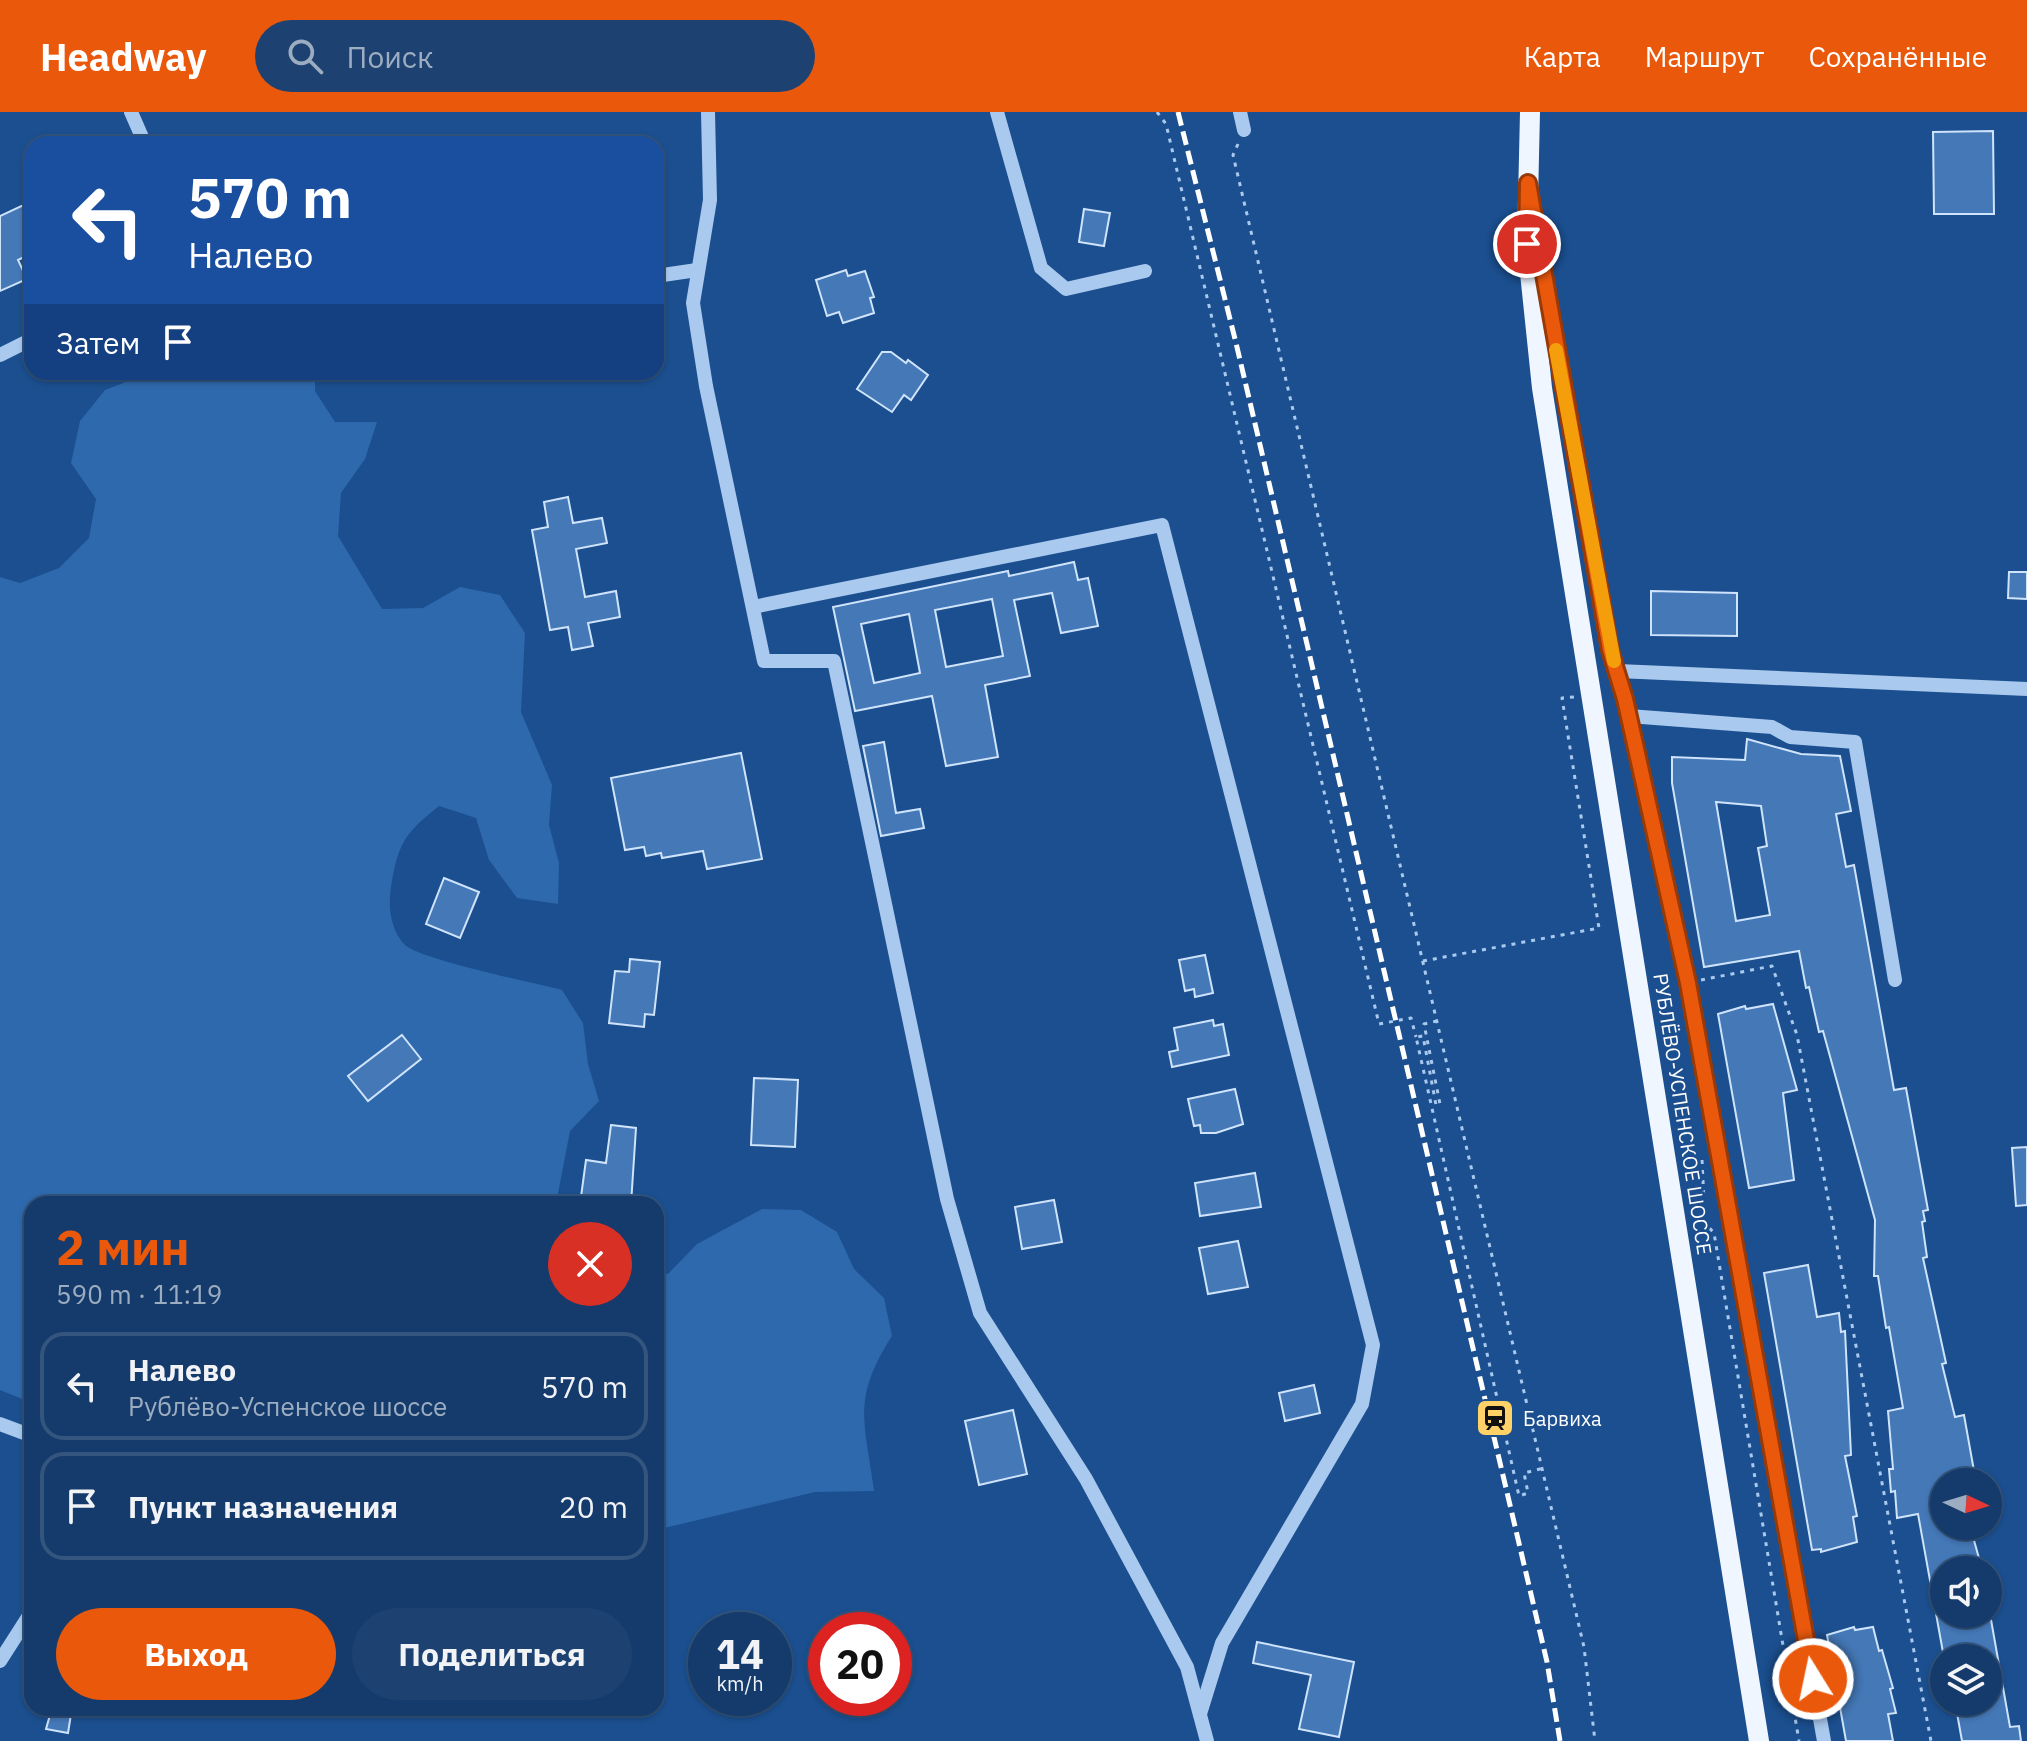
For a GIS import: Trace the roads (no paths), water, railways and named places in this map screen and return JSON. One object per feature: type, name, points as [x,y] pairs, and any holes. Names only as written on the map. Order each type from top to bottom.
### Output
[{"type":"main road","name":"РУБЛЁВО-УСПЕНСКОЕ ШОССЕ","points":[[1530,112],[1527,244],[1540,376],[1759,1741]]},
{"type":"street","points":[[131,112],[142,136]]},
{"type":"street","points":[[708,112],[710,200],[693,303],[706,386],[764,661],[834,661],[947,1199],[980,1313],[1086,1479],[1187,1667],[1207,1741]]},
{"type":"street","points":[[997,112],[1041,268],[1066,289],[1145,271]]},
{"type":"street","points":[[1240,112],[1244,130]]},
{"type":"street","points":[[1528,183],[1610,650],[1629,716],[1688,983],[1824,1741]]},
{"type":"street","points":[[664,275],[697,270]]},
{"type":"street","points":[[0,355],[24,343]]},
{"type":"street","points":[[753,607],[1162,525],[1373,1345],[1362,1404],[1222,1643],[1200,1714]]},
{"type":"street","points":[[1618,671],[2027,689]]},
{"type":"street","points":[[1629,716],[1772,727],[1790,737],[1855,742],[1895,980]]},
{"type":"street","points":[[0,1424],[24,1433]]},
{"type":"street","points":[[0,1661],[24,1624]]},
{"type":"railway","points":[[1178,112],[1236,343],[1547,1662],[1560,1741]]},
{"type":"place","name":"Барвиха","points":[[1495,1418]]}]
